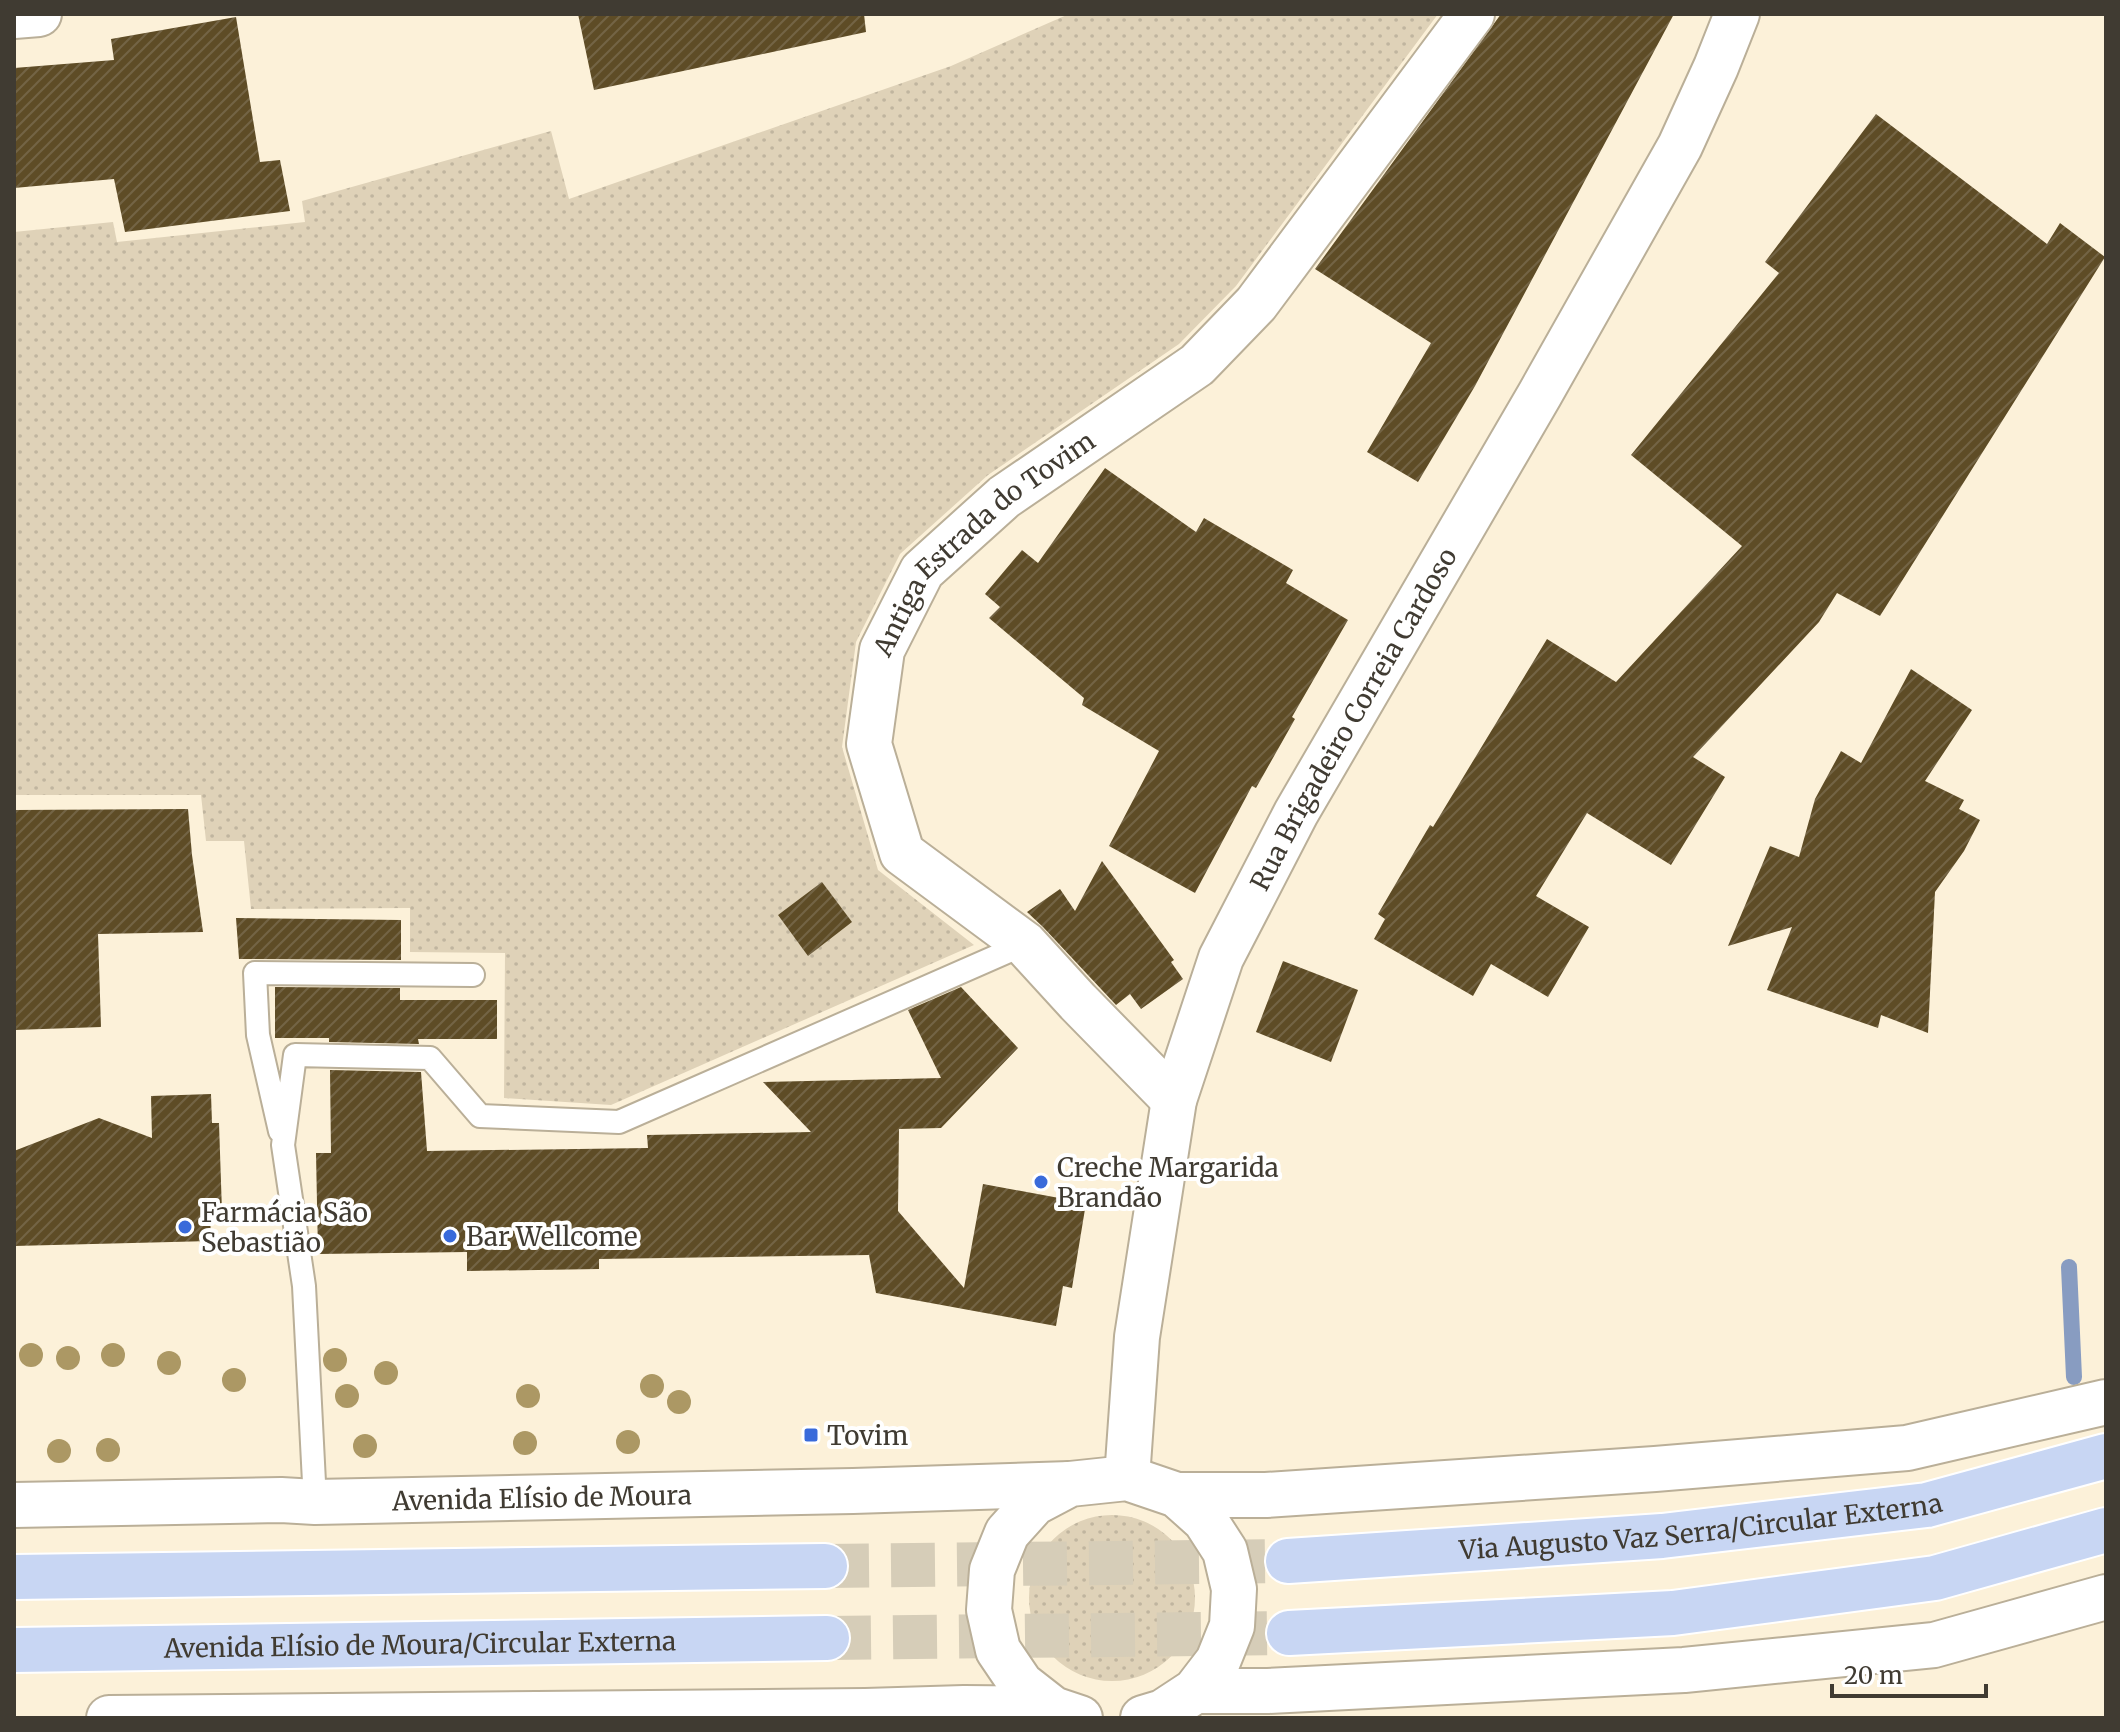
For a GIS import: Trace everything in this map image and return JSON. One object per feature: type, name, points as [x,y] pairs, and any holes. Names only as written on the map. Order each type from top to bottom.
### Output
[{"type":"highway","name":"Via Augusto Vaz Serra/Circular Externa","points":[[1288,1561],[1662,1536],[1927,1505],[2106,1456]]},
{"type":"highway","points":[[1289,1633],[1673,1613],[1935,1578],[2106,1530]]},
{"type":"highway","points":[[14,1577],[825,1566]]},
{"type":"highway","name":"Avenida Elísio de Moura/Circular Externa","points":[[14,1650],[827,1638]]},
{"type":"street","points":[[14,16],[39,14]]},
{"type":"street","name":"Antiga Estrada do Tovim","points":[[1174,1100],[1025,944],[902,853],[869,744],[882,650],[922,571],[1004,497],[1197,365],[1256,304],[1472,14]]},
{"type":"street","name":"Rua Brigadeiro Correia Cardoso","points":[[1127,1478],[1137,1337],[1174,1100],[1221,958],[1296,813],[1540,394],[1680,146],[1737,14]]},
{"type":"street","points":[[1127,1478],[1177,1495],[1282,1494],[1655,1469],[1907,1448],[2106,1402]]},
{"type":"street","name":"Avenida Elísio de Moura","points":[[14,1505],[853,1491],[1070,1484],[1127,1478]]},
{"type":"street","points":[[1066,1713],[1021,1684],[998,1650],[989,1610],[992,1570],[1007,1533],[1034,1503],[1070,1484]]},
{"type":"street","points":[[1143,1718],[1163,1712],[1195,1691],[1218,1661],[1232,1626],[1234,1589],[1225,1551],[1205,1520],[1177,1495]]},
{"type":"street","points":[[1195,1691],[1268,1691],[1684,1670],[1934,1645],[2106,1597]]},
{"type":"street","points":[[109,1718],[964,1708],[1066,1713]]},
{"type":"lane","points":[[283,1145],[295,1055],[430,1058],[480,1116],[619,1122],[1025,944]]},
{"type":"lane","points":[[315,1502],[304,1286],[283,1145],[258,1035],[255,973],[473,975]]},
{"type":"shaded area","points":[[1069,14],[1438,14],[1236,286],[1179,344],[988,475],[900,554],[856,642],[842,747],[878,870],[974,945],[611,1105],[504,1098],[505,953],[410,952],[410,908],[251,909],[244,841],[206,841],[201,795],[14,795],[14,232],[113,222],[117,242],[305,222],[302,201],[551,131],[569,199],[951,66]]},
{"type":"shaded area","points":[[1112,1515],[1144,1521],[1171,1539],[1189,1566],[1195,1598],[1189,1630],[1171,1657],[1144,1675],[1112,1681],[1080,1675],[1053,1657],[1035,1630],[1029,1598],[1035,1566],[1053,1539],[1080,1521]]},
{"type":"building","points":[[578,14],[864,14],[866,32],[594,90]]},
{"type":"building","points":[[1501,14],[1674,14],[1475,386],[1418,482],[1367,452],[1431,343],[1315,269]]},
{"type":"building","points":[[236,17],[260,162],[280,160],[290,211],[125,232],[114,179],[14,188],[14,68],[114,60],[111,39]]},
{"type":"building","points":[[1876,114],[2047,244],[2060,223],[2105,257],[1880,616],[1837,593],[1819,622],[1693,757],[1725,777],[1671,865],[1587,813],[1536,896],[1589,927],[1548,997],[1491,964],[1473,996],[1374,939],[1385,919],[1378,914],[1547,639],[1616,682],[1742,546],[1631,455],[1779,273],[1765,262]]},
{"type":"building","points":[[1105,468],[1196,532],[1204,518],[1293,570],[1286,583],[1348,620],[1292,717],[1295,719],[1256,788],[1252,786],[1195,893],[1109,846],[1159,751],[1082,705],[1084,698],[989,618],[1000,607],[985,594],[1022,550],[1038,563]]},
{"type":"building","points":[[1911,669],[1972,710],[1925,781],[1964,800],[1959,809],[1980,820],[1964,851],[1935,892],[1928,1033],[1881,1015],[1878,1028],[1767,990],[1792,927],[1728,946],[1770,846],[1799,857],[1815,799],[1841,751],[1861,763]]},
{"type":"building","points":[[188,809],[203,932],[98,934],[101,1027],[14,1030],[14,810]]},
{"type":"building","points":[[1102,861],[1174,960],[1171,962],[1183,979],[1141,1009],[1130,994],[1116,1005],[1027,912],[1060,889],[1075,911]]},
{"type":"building","points":[[822,882],[852,922],[808,956],[778,915]]},
{"type":"building","points":[[236,918],[401,920],[401,960],[239,959]]},
{"type":"building","points":[[1283,961],[1358,990],[1331,1062],[1256,1032]]},
{"type":"building","points":[[275,987],[400,988],[400,1000],[497,1000],[497,1039],[418,1039],[419,1044],[275,1038]]},
{"type":"building","points":[[961,987],[1018,1048],[941,1128],[899,1129],[898,1211],[964,1288],[983,1184],[1086,1203],[1072,1288],[1063,1286],[1056,1326],[876,1293],[869,1255],[599,1259],[599,1269],[467,1271],[467,1252],[318,1254],[316,1153],[331,1153],[330,1070],[421,1072],[427,1151],[648,1148],[647,1135],[811,1132],[763,1082],[941,1078],[908,1010]]},
{"type":"building","points":[[211,1094],[212,1123],[219,1123],[222,1212],[210,1212],[211,1241],[14,1246],[14,1151],[99,1118],[152,1138],[151,1096]]},
{"type":"waterway","points":[[2069,1267],[2074,1377]]},
{"type":"tunnel","points":[[825,1566],[1288,1561]]},
{"type":"tunnel","points":[[827,1638],[1289,1633]]},
{"type":"place","name":"Creche Margarida Brandão","points":[[1041,1182]]},
{"type":"place","name":"Farmácia São Sebastião","points":[[185,1227]]},
{"type":"place","name":"Bar Wellcome","points":[[450,1236]]},
{"type":"place","name":"Tovim","points":[[811,1435]]}]
